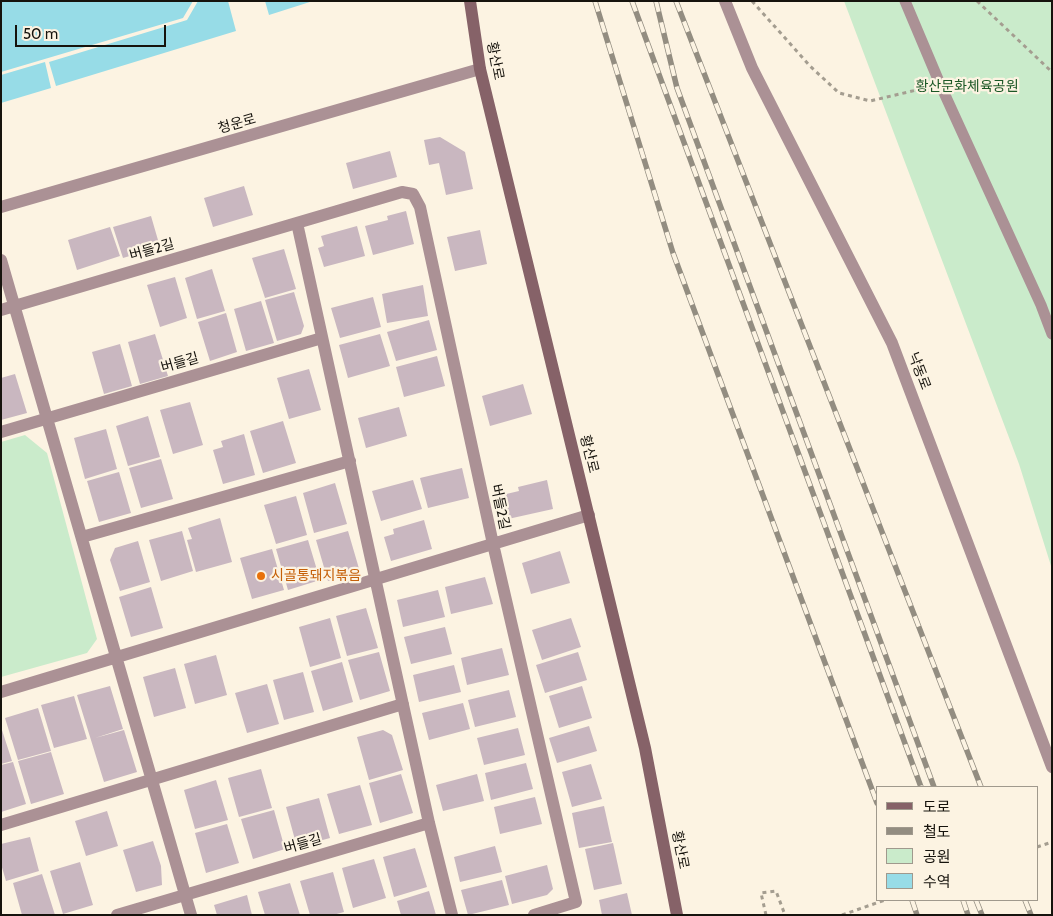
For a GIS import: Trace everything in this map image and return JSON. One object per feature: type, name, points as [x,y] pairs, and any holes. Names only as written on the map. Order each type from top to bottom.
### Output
[{"type":"main road","name":"황산로","points":[[470,1],[480,69],[645,748],[677,915]]},
{"type":"street","name":"낙동로","points":[[725,1],[752,68],[892,343],[1052,767]]},
{"type":"street","name":"청운로","points":[[1,207],[480,69]]},
{"type":"street","name":"버들2길","points":[[1,310],[402,192],[413,194],[420,207],[493,544],[576,902],[534,915]]},
{"type":"street","points":[[297,223],[429,823],[452,915]]},
{"type":"street","points":[[1,260],[191,915]]},
{"type":"street","name":"버들길","points":[[1,432],[322,338]]},
{"type":"street","points":[[82,537],[350,461]]},
{"type":"street","points":[[1,692],[589,515]]},
{"type":"street","points":[[1,825],[403,704]]},
{"type":"street","name":"버들길","points":[[117,915],[429,823]]},
{"type":"lane","points":[[905,1],[940,84],[1041,304],[1052,334]]},
{"type":"path","points":[[752,1],[810,66],[839,93],[870,102],[940,84]]},
{"type":"path","points":[[977,1],[1052,72]]},
{"type":"path","points":[[1038,847],[1052,842]]},
{"type":"path","points":[[766,915],[761,893],[776,891],[785,915]]},
{"type":"path","points":[[842,915],[882,901]]},
{"type":"green space","name":"황산문화체육공원","points":[[844,1],[1052,1],[1052,569],[1019,464]]},
{"type":"green space","points":[[25,435],[47,453],[97,639],[87,653],[1,677],[1,442]]},
{"type":"water","points":[[1,1],[193,1],[183,18],[1,72]]},
{"type":"water","points":[[198,1],[228,1],[236,31],[56,86],[49,62],[187,20]]},
{"type":"water","points":[[265,1],[313,1],[269,15]]},
{"type":"water","points":[[45,62],[51,88],[1,103],[1,75]]},
{"type":"building","points":[[440,137],[465,152],[473,189],[446,195],[439,163],[429,165],[424,140]]},
{"type":"building","points":[[390,151],[397,177],[353,189],[346,163]]},
{"type":"building","points":[[244,186],[253,215],[213,227],[204,198]]},
{"type":"building","points":[[406,211],[414,244],[373,255],[365,226],[388,220],[387,216]]},
{"type":"building","points":[[151,216],[160,247],[123,258],[113,227]]},
{"type":"building","points":[[357,226],[365,256],[324,267],[318,248],[324,246],[321,236]]},
{"type":"building","points":[[110,227],[120,256],[77,270],[68,240]]},
{"type":"building","points":[[480,230],[487,264],[455,271],[447,237]]},
{"type":"building","points":[[284,249],[296,289],[265,298],[252,258]]},
{"type":"building","points":[[212,269],[225,311],[197,319],[185,278]]},
{"type":"building","points":[[175,277],[187,318],[160,327],[147,285]]},
{"type":"building","points":[[423,285],[428,316],[387,323],[382,294]]},
{"type":"building","points":[[294,292],[304,326],[301,334],[277,341],[265,300]]},
{"type":"building","points":[[373,297],[381,327],[340,338],[331,308]]},
{"type":"building","points":[[261,301],[274,343],[246,351],[234,309]]},
{"type":"building","points":[[226,313],[237,352],[210,361],[198,322]]},
{"type":"building","points":[[429,320],[437,350],[396,361],[387,332]]},
{"type":"building","points":[[155,334],[168,376],[140,384],[128,342]]},
{"type":"building","points":[[380,334],[390,366],[348,378],[339,345]]},
{"type":"building","points":[[120,344],[132,386],[104,394],[92,352]]},
{"type":"building","points":[[437,356],[445,386],[404,397],[396,367]]},
{"type":"building","points":[[309,369],[321,410],[289,419],[277,378]]},
{"type":"building","points":[[15,374],[27,413],[1,420],[1,378]]},
{"type":"building","points":[[523,384],[532,414],[490,426],[482,396]]},
{"type":"building","points":[[190,402],[203,445],[173,454],[160,410]]},
{"type":"building","points":[[399,407],[407,436],[366,448],[358,418]]},
{"type":"building","points":[[148,416],[160,457],[128,466],[116,426]]},
{"type":"building","points":[[283,421],[296,463],[263,473],[250,431]]},
{"type":"building","points":[[106,429],[117,469],[85,479],[74,438]]},
{"type":"building","points":[[244,434],[255,475],[223,484],[213,450],[223,447],[221,441]]},
{"type":"building","points":[[161,459],[173,499],[141,508],[129,468]]},
{"type":"building","points":[[462,468],[469,498],[428,508],[420,478]]},
{"type":"building","points":[[119,472],[131,513],[99,522],[87,481]]},
{"type":"building","points":[[413,480],[422,509],[381,521],[372,491]]},
{"type":"building","points":[[547,480],[553,509],[508,519],[502,495],[519,491],[518,487]]},
{"type":"building","points":[[335,483],[347,524],[314,533],[303,493]]},
{"type":"building","points":[[296,496],[307,535],[276,544],[264,505]]},
{"type":"building","points":[[220,518],[232,562],[196,572],[187,540],[192,539],[188,528]]},
{"type":"building","points":[[424,520],[432,549],[391,561],[384,537],[394,534],[393,529]]},
{"type":"building","points":[[182,531],[193,571],[161,581],[149,540]]},
{"type":"building","points":[[348,531],[360,572],[328,581],[316,540]]},
{"type":"building","points":[[308,540],[320,580],[288,590],[276,549]]},
{"type":"building","points":[[138,541],[150,582],[120,591],[110,560],[115,548]]},
{"type":"building","points":[[272,549],[284,590],[252,599],[240,558]]},
{"type":"building","points":[[560,551],[570,583],[531,594],[522,563]]},
{"type":"building","points":[[485,577],[493,604],[451,614],[445,587]]},
{"type":"building","points":[[151,587],[163,628],[131,637],[119,597]]},
{"type":"building","points":[[438,590],[445,617],[403,627],[397,600]]},
{"type":"building","points":[[366,608],[378,648],[347,656],[336,616]]},
{"type":"building","points":[[330,618],[341,658],[310,667],[299,627]]},
{"type":"building","points":[[571,618],[581,647],[542,660],[532,630]]},
{"type":"building","points":[[445,627],[452,654],[411,664],[404,637]]},
{"type":"building","points":[[502,648],[509,675],[467,685],[461,658]]},
{"type":"building","points":[[379,652],[390,691],[360,700],[348,660]]},
{"type":"building","points":[[578,652],[587,680],[545,693],[536,665]]},
{"type":"building","points":[[216,655],[227,695],[195,704],[184,664]]},
{"type":"building","points":[[342,662],[353,702],[323,711],[311,671]]},
{"type":"building","points":[[454,665],[461,692],[419,702],[413,675]]},
{"type":"building","points":[[175,668],[186,708],[154,717],[143,677]]},
{"type":"building","points":[[303,672],[314,712],[284,720],[273,680]]},
{"type":"building","points":[[267,684],[279,724],[247,733],[235,693]]},
{"type":"building","points":[[110,686],[123,729],[95,738],[124,730],[137,772],[104,782],[77,695]]},
{"type":"building","points":[[582,686],[592,718],[559,728],[549,696]]},
{"type":"building","points":[[509,690],[516,717],[475,727],[468,700]]},
{"type":"building","points":[[74,696],[87,739],[54,748],[41,705]]},
{"type":"building","points":[[463,703],[470,729],[429,740],[422,713]]},
{"type":"building","points":[[38,708],[51,751],[18,760],[5,718]]},
{"type":"building","points":[[589,726],[597,751],[557,763],[549,738]]},
{"type":"building","points":[[1,727],[12,761],[1,764]]},
{"type":"building","points":[[518,728],[525,755],[484,765],[477,738]]},
{"type":"building","points":[[383,730],[392,735],[403,770],[369,780],[357,737]]},
{"type":"building","points":[[51,752],[64,794],[31,804],[18,761]]},
{"type":"building","points":[[13,762],[26,804],[1,812],[1,765]]},
{"type":"building","points":[[526,763],[533,789],[491,800],[485,773]]},
{"type":"building","points":[[591,764],[602,799],[572,807],[562,772]]},
{"type":"building","points":[[261,769],[272,808],[239,817],[228,778]]},
{"type":"building","points":[[401,774],[413,813],[380,823],[369,783]]},
{"type":"building","points":[[477,774],[484,801],[443,811],[436,785]]},
{"type":"building","points":[[216,780],[228,820],[195,829],[184,790]]},
{"type":"building","points":[[360,785],[372,825],[339,834],[327,794]]},
{"type":"building","points":[[535,797],[542,824],[500,834],[494,807]]},
{"type":"building","points":[[319,798],[330,838],[297,847],[286,807]]},
{"type":"building","points":[[604,806],[612,842],[579,848],[572,813]]},
{"type":"building","points":[[274,810],[285,849],[253,859],[241,819]]},
{"type":"building","points":[[107,811],[118,846],[86,856],[75,821]]},
{"type":"building","points":[[227,824],[239,863],[206,873],[195,833]]},
{"type":"building","points":[[30,837],[39,871],[6,881],[1,864],[1,844]]},
{"type":"building","points":[[153,841],[161,866],[162,885],[136,892],[123,850]]},
{"type":"building","points":[[613,843],[622,884],[594,890],[585,849]]},
{"type":"building","points":[[495,846],[502,872],[460,882],[454,857]]},
{"type":"building","points":[[415,848],[427,887],[394,897],[383,857]]},
{"type":"building","points":[[374,859],[386,898],[353,908],[342,868]]},
{"type":"building","points":[[80,862],[93,905],[63,914],[50,871]]},
{"type":"building","points":[[547,865],[553,889],[547,895],[512,904],[505,876]]},
{"type":"building","points":[[333,872],[344,912],[333,915],[310,915],[300,881]]},
{"type":"building","points":[[42,874],[55,915],[22,915],[13,883]]},
{"type":"building","points":[[502,880],[509,905],[468,915],[461,890]]},
{"type":"building","points":[[290,883],[300,915],[265,915],[258,892]]},
{"type":"building","points":[[429,891],[436,915],[401,915],[397,901]]},
{"type":"building","points":[[627,893],[632,915],[602,915],[599,900]]},
{"type":"building","points":[[247,895],[252,915],[217,915],[214,905]]},
{"type":"railway","points":[[595,1],[673,253],[876,800]]},
{"type":"railway","points":[[632,1],[921,786]]},
{"type":"railway","points":[[656,1],[677,88],[934,786]]},
{"type":"railway","points":[[676,1],[981,786]]},
{"type":"railway","points":[[912,901],[917,915]]},
{"type":"railway","points":[[963,901],[968,915]]},
{"type":"railway","points":[[976,901],[982,915]]},
{"type":"railway","points":[[1025,901],[1031,915]]},
{"type":"place","name":"시골통돼지볶음","points":[[261,576]]}]
